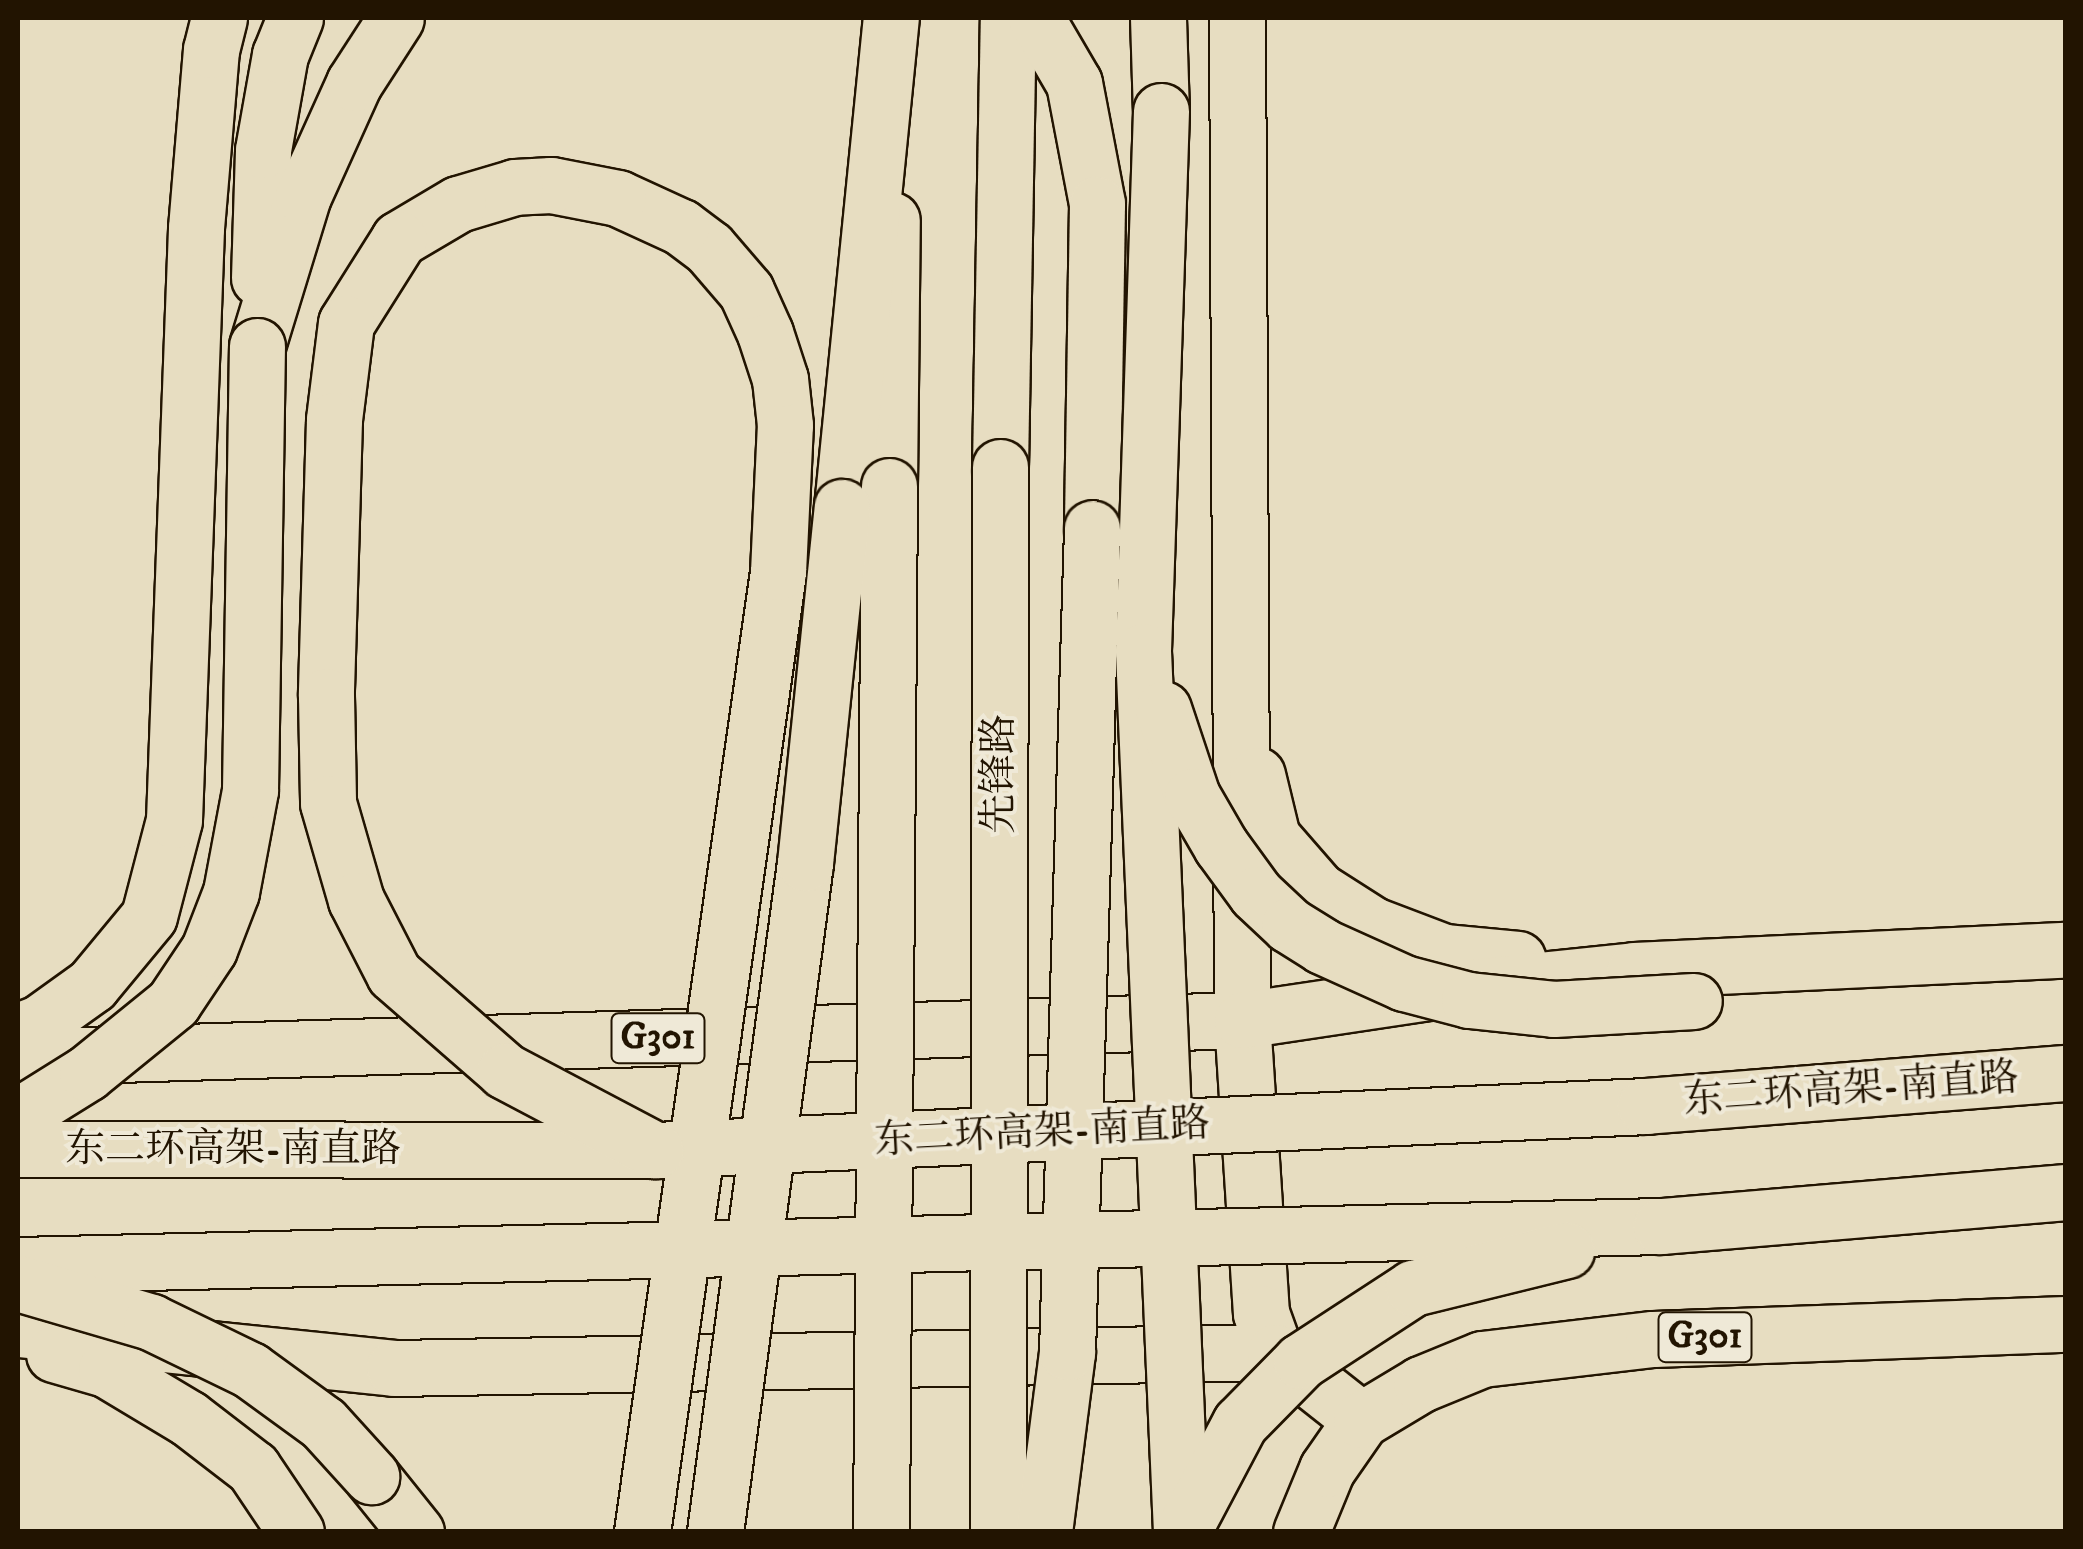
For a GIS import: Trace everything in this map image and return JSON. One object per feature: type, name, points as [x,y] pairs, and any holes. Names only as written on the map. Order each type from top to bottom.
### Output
[{"type":"main road","points":[[18,1030],[39,1023],[92,986],[149,916],[174,820],[196,228],[210,50],[219,18]]},
{"type":"main road","points":[[18,1116],[87,1073],[174,1003],[209,949],[231,892],[250,790],[262,150],[280,55],[296,18]]},
{"type":"main road","points":[[257,346],[303,196],[354,83],[396,18]]},
{"type":"main road","points":[[881,1532],[866,496],[892,18]]},
{"type":"main road","name":"先锋路","points":[[998,1532],[1000,467],[1008,18]]},
{"type":"main road","points":[[1036,18],[1074,83],[1097,204],[1067,1352],[1044,1532]]},
{"type":"main road","points":[[1158,18],[1161,111],[1143,651],[1182,1532]]},
{"type":"main road","points":[[1237,18],[1242,1020],[1261,1313],[1275,1352],[1362,1420],[1327,1470],[1302,1532]]},
{"type":"main road","points":[[642,1532],[778,572],[786,425],[780,379],[765,333],[746,290],[710,248],[681,227],[618,198],[551,185],[515,187],[458,204],[399,239],[346,323],[334,420],[326,696],[328,803],[356,900],[394,974],[505,1071],[655,1150]]},
{"type":"main road","points":[[715,1532],[805,863],[866,496]]},
{"type":"main road","points":[[1143,651],[1192,796],[1256,894],[1289,925],[1322,946],[1404,983],[1468,1000],[1554,1009],[2066,983]]},
{"type":"main road","points":[[1238,696],[1272,837],[1318,890],[1373,925],[1444,952],[1635,970]]},
{"type":"main road","name":"G301","points":[[18,1057],[1242,1020],[1442,990],[1635,970],[2066,950]]},
{"type":"main road","name":"东二环高架-南直路","points":[[18,1150],[655,1150],[1645,1106],[2066,1073]]},
{"type":"main road","points":[[18,1265],[1661,1226],[2066,1192]]},
{"type":"main road","points":[[1182,1532],[1240,1423],[1300,1360],[1412,1288],[1661,1226]]},
{"type":"main road","points":[[18,1283],[151,1322],[250,1370],[323,1423],[416,1532]]},
{"type":"main road","name":"G301","points":[[1362,1420],[1421,1384],[1482,1359],[1654,1339],[2066,1324]]},
{"type":"main road","points":[[18,1329],[394,1368],[1275,1352]]},
{"type":"main road","points":[[18,1344],[106,1368],[188,1418],[252,1468],[296,1532]]},
{"type":"main road","points":[[371,1476],[384,1532]]}]
